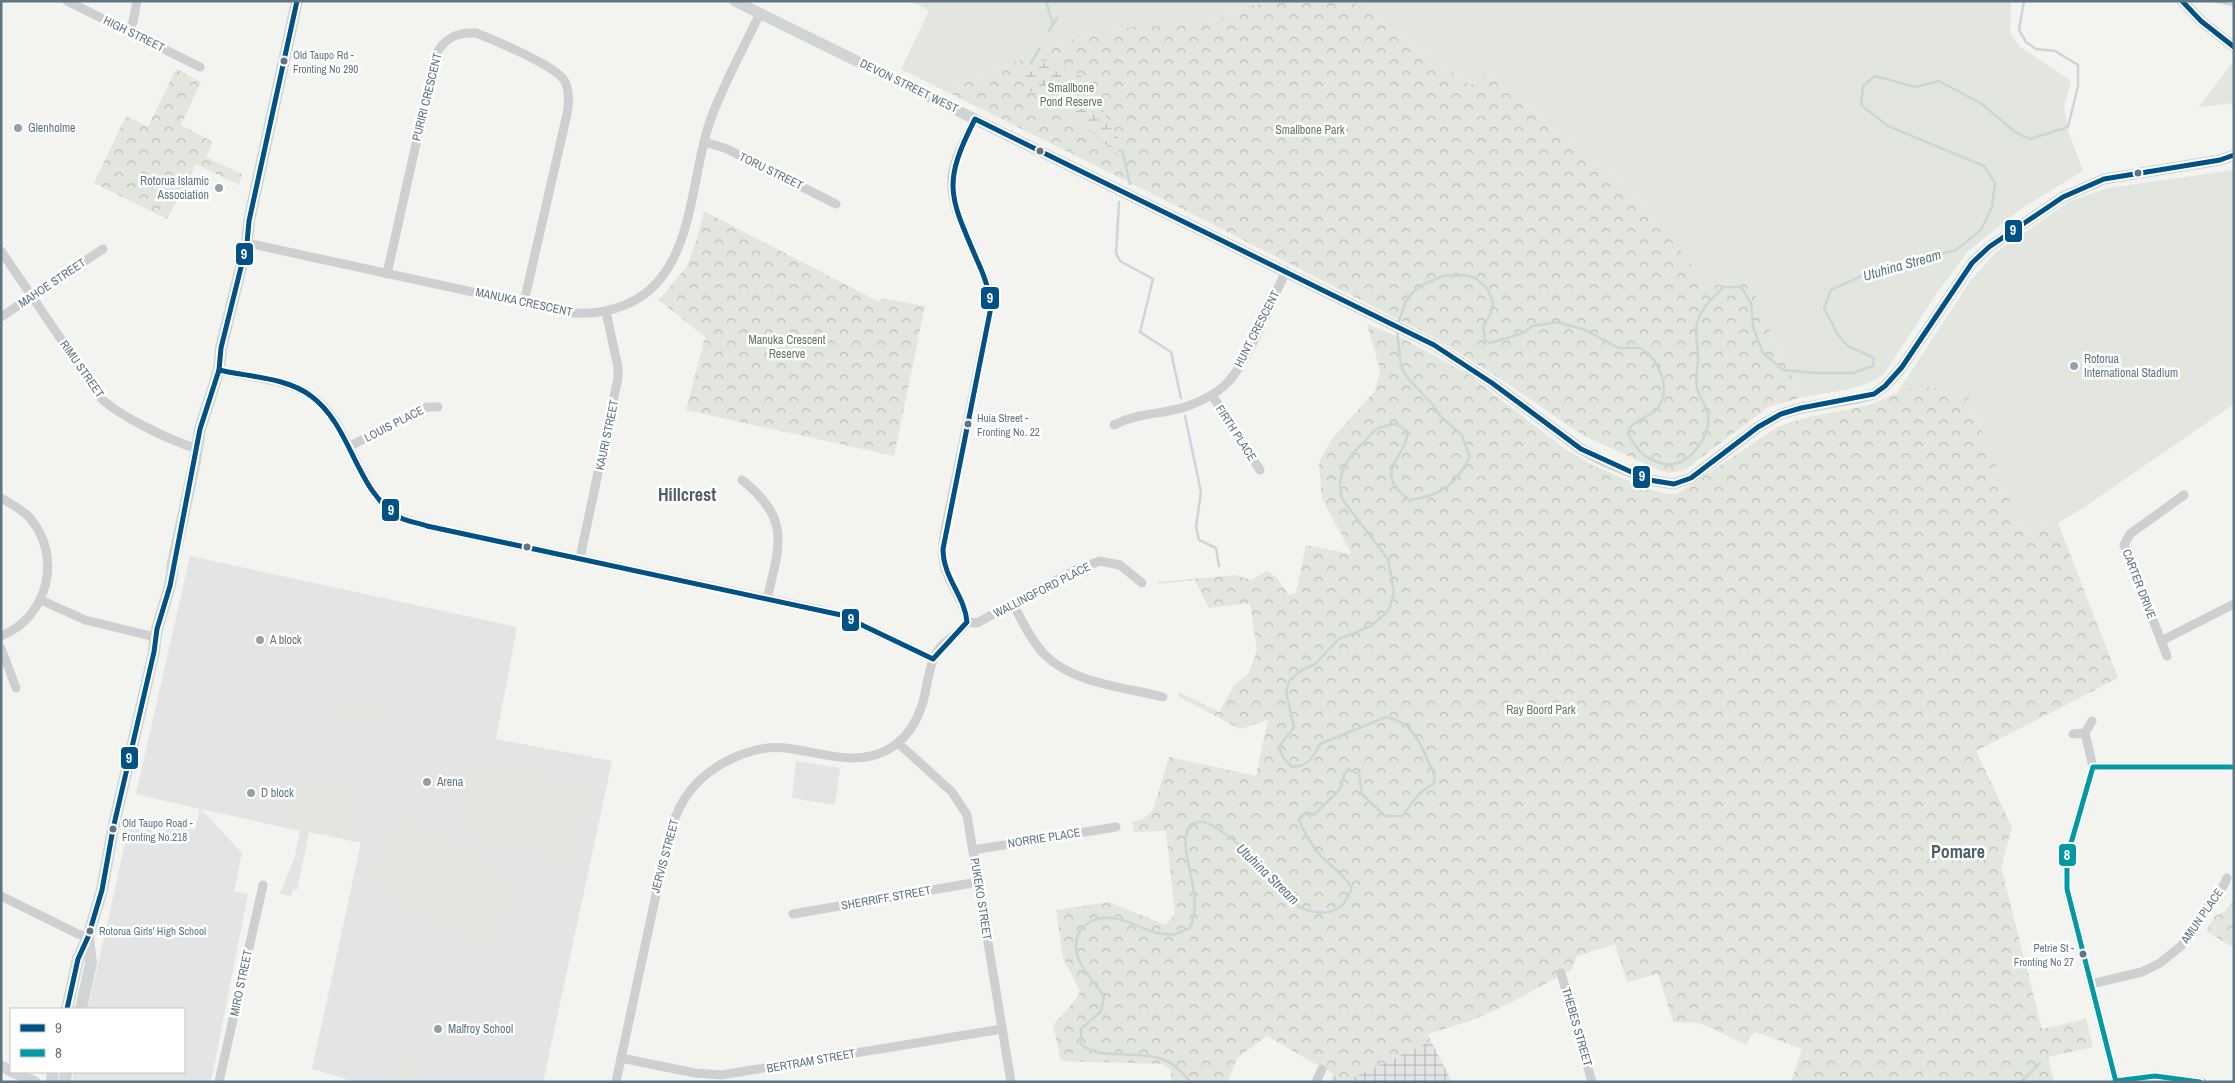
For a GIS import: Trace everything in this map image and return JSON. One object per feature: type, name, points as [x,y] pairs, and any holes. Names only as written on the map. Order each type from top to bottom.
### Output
[{"type":"highway","points":[[67,1008],[78,959],[88,936],[102,890],[113,830],[154,652],[154,637],[172,578],[173,563],[195,461],[196,448],[219,370],[224,339],[247,243],[250,221],[297,1]]},
{"type":"highway","points":[[81,1008],[92,963],[88,936]]},
{"type":"main road","name":"DEVON STREET WEST","points":[[735,1],[1415,336],[1478,373],[1581,449],[1649,480],[1674,484],[1691,478],[1758,427],[1776,417],[1801,408],[1874,394],[1885,386],[1902,367],[1972,263],[1989,247],[2063,197],[2104,180],[2220,160],[2234,155]]},
{"type":"main road","points":[[2182,1],[2201,21],[2234,47]]},
{"type":"main road","points":[[16,1073],[35,1082]]},
{"type":"street","name":"HIGH STREET","points":[[67,1],[200,67]]},
{"type":"street","points":[[128,32],[133,22],[137,1]]},
{"type":"street","name":"MANUKA CRESCENT","points":[[247,243],[579,314],[606,312],[643,296],[663,276],[675,257],[684,230],[705,142],[716,108],[760,13]]},
{"type":"street","name":"PURIRI CRESCENT","points":[[387,274],[436,54],[447,39],[465,32],[476,33],[551,68],[564,81],[568,92],[567,114],[524,302]]},
{"type":"street","points":[[967,622],[964,608],[946,575],[942,555],[945,530],[991,307],[991,296],[987,283],[958,212],[952,188],[956,161],[975,119]]},
{"type":"street","name":"TORU STREET","points":[[705,142],[727,150],[836,204]]},
{"type":"street","name":"MAHOE STREET","points":[[1,317],[103,249]]},
{"type":"street","name":"RIMU STREET","points":[[1,251],[101,398],[109,406],[137,422],[196,448]]},
{"type":"street","name":"HUNT CRESCENT","points":[[1114,425],[1129,417],[1185,407],[1212,395],[1234,375],[1243,360],[1286,271]]},
{"type":"street","name":"KAURI STREET","points":[[580,558],[617,384],[618,367],[606,312]]},
{"type":"street","points":[[219,370],[285,384],[309,394],[328,412],[350,446],[370,487],[390,509],[401,517],[427,526],[841,615],[932,660]]},
{"type":"street","name":"FIRTH PLACE","points":[[1212,395],[1260,470]]},
{"type":"street","name":"LOUIS PLACE","points":[[350,446],[427,407],[438,407]]},
{"type":"street","points":[[742,480],[763,498],[776,522],[778,548],[767,599]]},
{"type":"street","name":"CARTER DRIVE","points":[[2166,656],[2124,545],[2130,534],[2184,495]]},
{"type":"street","points":[[1,498],[29,517],[45,546],[48,567],[41,600],[25,621],[1,636]]},
{"type":"street","name":"WALLINGFORD PLACE","points":[[967,622],[977,623],[1075,570],[1100,562],[1120,565],[1142,583]]},
{"type":"street","points":[[41,600],[85,620],[154,637]]},
{"type":"street","points":[[1013,604],[1035,643],[1056,664],[1085,678],[1163,696]]},
{"type":"street","points":[[2161,641],[2234,604]]},
{"type":"street","name":"JERVIS STREET","points":[[616,1082],[671,827],[685,797],[697,783],[724,763],[755,750],[785,748],[846,759],[874,755],[898,743],[910,731],[920,713],[932,660],[942,645],[959,633],[967,622]]},
{"type":"street","points":[[1,648],[16,688]]},
{"type":"street","points":[[2092,721],[2085,733],[2094,767],[2067,857],[2067,889],[2116,1082],[2156,1076],[2202,1082]]},
{"type":"street","points":[[2073,734],[2085,733]]},
{"type":"street","name":"PUKEKO STREET","points":[[898,743],[952,792],[962,804],[968,821],[1011,1082]]},
{"type":"street","points":[[2094,767],[2234,767]]},
{"type":"street","name":"NORRIE PLACE","points":[[973,850],[1116,827]]},
{"type":"street","name":"AMUN PLACE","points":[[2092,984],[2142,972],[2160,963],[2181,946],[2195,928],[2209,904],[2218,897],[2227,878]]},
{"type":"street","name":"SHERRIFF STREET","points":[[793,914],[978,882]]},
{"type":"street","name":"MIRO STREET","points":[[219,1082],[263,885]]},
{"type":"street","points":[[1,896],[78,934],[88,936]]},
{"type":"street","name":"THEBES STREET","points":[[1561,972],[1592,1082]]},
{"type":"street","name":"BERTRAM STREET","points":[[621,1058],[695,1073],[721,1075],[1002,1029]]},
{"type":"street","points":[[1316,1082],[1322,1069]]},
{"type":"shaded area","points":[[190,556],[517,627],[496,739],[612,761],[543,1082],[356,1082],[312,1069],[361,843],[309,832],[297,890],[293,889],[291,896],[280,894],[295,856],[300,831],[201,809],[242,853],[234,891],[248,894],[211,1082],[72,1082],[74,1073],[185,1073],[185,1008],[88,1008],[131,817],[195,830],[200,809],[136,794]]},
{"type":"shaded area","points":[[796,761],[840,768],[835,805],[792,798]]},
{"type":"shaded area","points":[[1431,1041],[1452,1082],[1330,1082],[1333,1075],[1345,1081]]},
{"type":"green space","points":[[911,1],[1280,1],[1240,9],[1205,25],[1139,26],[1087,33],[945,91],[901,69],[929,11]]},
{"type":"green space","name":"Smallbone Park","points":[[1280,1],[1352,1],[1470,85],[1485,73],[1624,184],[1710,285],[1750,283],[1778,349],[1803,397],[1768,407],[1685,470],[1668,473],[1659,470],[1584,436],[1502,380],[1437,339],[1145,190],[945,91],[1087,33],[1139,26],[1205,25],[1240,9]]},
{"type":"green space","points":[[1352,1],[2011,1],[2010,33],[2020,47],[2071,81],[2064,107],[2069,133],[2083,171],[2022,208],[1968,251],[1937,293],[1884,374],[1856,387],[1803,397],[1778,349],[1750,283],[1710,285],[1624,184],[1485,73],[1470,85]]},
{"type":"green space","name":"Smallbone Pond Reserve","points":[[1038,60],[1070,70],[1092,84],[1098,92],[1104,112],[1122,150],[1116,153],[1066,110],[1027,88],[1019,80],[1023,70]]},
{"type":"green space","points":[[2233,62],[2234,114],[2231,103],[2198,108]]},
{"type":"green space","points":[[176,69],[201,82],[181,125],[213,142],[206,157],[242,174],[239,185],[196,164],[167,219],[94,183],[126,116],[148,127]]},
{"type":"green space","name":"Rotorua International Stadium","points":[[2234,170],[2234,404],[2083,508],[2058,523],[2023,534],[1969,397],[1923,387],[1897,393],[1971,280],[1995,253],[2070,201],[2108,188]]},
{"type":"green space","name":"Manuka Crescent Reserve","points":[[704,211],[879,302],[880,298],[925,306],[894,456],[686,410],[705,337],[659,300],[687,266],[697,239]]},
{"type":"green space","name":"Ray Boord Park","points":[[1367,324],[1406,340],[1469,375],[1565,449],[1592,465],[1643,487],[1666,494],[1677,494],[1776,428],[1798,420],[1865,406],[1916,387],[1935,389],[1969,397],[2023,534],[2058,523],[2118,678],[1976,751],[2012,827],[2001,867],[2042,1029],[2086,1019],[2093,1047],[2048,1057],[2054,1082],[1791,1082],[1802,1049],[1756,1032],[1751,1035],[1747,1045],[1700,1023],[1673,1022],[1658,974],[1627,982],[1615,944],[1577,956],[1571,970],[1512,1002],[1473,1020],[1428,1034],[1431,1041],[1345,1081],[1267,1036],[1237,1058],[1228,1082],[1171,1082],[1171,1070],[1163,1064],[1061,1061],[1053,1025],[1078,997],[1080,991],[1063,958],[1056,910],[1109,902],[1166,925],[1175,914],[1166,831],[1134,832],[1132,822],[1143,819],[1153,810],[1169,757],[1256,776],[1268,720],[1240,729],[1178,696],[1179,692],[1219,712],[1234,685],[1249,673],[1257,650],[1250,603],[1209,608],[1195,580],[1158,584],[1157,582],[1236,575],[1251,580],[1267,571],[1276,577],[1289,595],[1296,593],[1306,545],[1352,554],[1322,499],[1319,463],[1331,440],[1375,391],[1380,370]]},
{"type":"green space","points":[[343,698],[381,706],[377,726],[339,718]]},
{"type":"green space","points":[[474,758],[588,788],[570,860],[456,831]]},
{"type":"green space","points":[[292,780],[311,785],[310,790],[314,791],[315,787],[334,792],[333,795],[338,796],[339,791],[359,796],[349,835],[330,831],[331,826],[327,825],[325,831],[305,826],[306,820],[303,820],[301,824],[282,820]]},
{"type":"green space","points":[[402,815],[519,884],[481,948],[365,879]]},
{"type":"green space","points":[[2234,900],[2234,948],[2206,931],[2215,916],[2225,911]]},
{"type":"green space","points":[[403,1056],[420,1064],[412,1082],[391,1082]]},
{"type":"waterway","points":[[1046,1],[1053,25]]},
{"type":"waterway","name":"Utuhina Stream","points":[[1398,323],[1406,301],[1412,293],[1424,284],[1443,276],[1465,275],[1475,278],[1485,286],[1490,294],[1493,304],[1491,313],[1483,327],[1485,340],[1490,343],[1523,333],[1532,326],[1558,322],[1585,330],[1619,348],[1641,348],[1658,367],[1664,383],[1664,392],[1658,408],[1652,414],[1633,425],[1629,430],[1629,435],[1641,452],[1663,464],[1675,464],[1687,458],[1698,447],[1706,433],[1708,426],[1707,411],[1696,383],[1698,356],[1696,328],[1704,308],[1724,287],[1741,287],[1751,303],[1753,327],[1763,353],[1783,370],[1816,373],[1853,373],[1873,366],[1874,358],[1848,346],[1838,335],[1824,308],[1831,290],[1870,272],[1956,250],[1981,230],[1992,207],[1995,183],[1984,166],[1888,126],[1861,105],[1863,86],[1875,76],[1915,87],[1939,81],[1982,104],[2015,132],[2030,139],[2068,127],[2078,86],[2078,65],[2055,51],[2036,49],[2026,42],[2019,30],[2024,1]]},
{"type":"waterway","name":"Utuhina Stream","points":[[2214,1],[2234,5]]},
{"type":"waterway","points":[[1048,32],[1057,18]]},
{"type":"waterway","points":[[1031,63],[1040,48]]},
{"type":"waterway","points":[[1122,150],[1130,184]]},
{"type":"waterway","points":[[1119,202],[1116,253],[1120,261],[1153,279],[1140,332],[1171,352],[1181,398]]},
{"type":"waterway","name":"Utuhina Stream","points":[[1191,1082],[1167,1061],[1145,1056],[1098,1052],[1088,1049],[1081,1044],[1081,1029],[1101,1011],[1104,996],[1078,959],[1077,938],[1084,926],[1096,919],[1112,918],[1167,935],[1177,934],[1190,928],[1195,901],[1186,849],[1186,837],[1189,826],[1199,822],[1219,830],[1239,845],[1266,871],[1293,903],[1313,912],[1334,910],[1344,903],[1352,888],[1312,844],[1299,820],[1302,815],[1306,812],[1314,815],[1340,789],[1348,769],[1359,774],[1362,794],[1385,816],[1402,816],[1420,793],[1434,783],[1433,772],[1417,739],[1408,727],[1395,719],[1386,717],[1320,744],[1310,760],[1303,765],[1292,767],[1284,759],[1279,747],[1294,727],[1286,692],[1289,681],[1302,670],[1315,664],[1339,639],[1371,626],[1389,610],[1394,592],[1388,559],[1342,499],[1340,482],[1349,460],[1379,428],[1396,424],[1407,431],[1403,448],[1391,472],[1392,480],[1398,489],[1410,500],[1430,496],[1446,488],[1459,475],[1470,457],[1462,435],[1441,417],[1433,405],[1407,377],[1401,366],[1397,331]]},
{"type":"waterway","points":[[1185,416],[1201,492],[1196,527],[1199,540],[1216,548],[1219,566]]},
{"type":"waterway","points":[[2021,1082],[2040,1063]]},
{"type":"transit line","name":"9","points":[[67,1008],[78,959],[88,937],[102,890],[113,829],[154,652],[157,629],[170,586],[200,429],[219,370],[221,348],[247,243],[249,221],[297,1]]},
{"type":"transit line","name":"9","points":[[2182,1],[2201,21],[2234,47]]},
{"type":"transit line","name":"9","points":[[219,370],[279,381],[311,396],[325,409],[336,424],[373,492],[386,507],[401,518],[427,526],[841,615],[933,659],[967,622],[962,604],[946,569],[943,549],[991,307],[986,283],[960,220],[953,190],[957,159],[975,119],[1434,345],[1492,383],[1581,449],[1649,480],[1674,484],[1691,478],[1758,427],[1781,414],[1801,408],[1874,394],[1885,386],[1902,367],[1972,263],[1989,247],[2063,197],[2104,179],[2220,160],[2234,155]]},
{"type":"transit line","name":"8","points":[[2116,1082],[2067,889],[2067,857],[2093,767],[2234,767]]},
{"type":"transit line","name":"8","points":[[2115,1081],[2155,1076],[2200,1082]]},
{"type":"place","name":"Old Taupo Rd - Fronting No 290","points":[[284,61]]},
{"type":"place","name":"Glenholme","points":[[18,128]]},
{"type":"place","name":"Rotorua Islamic Association","points":[[219,188]]},
{"type":"place","name":"Rotorua International Stadium","points":[[2074,366]]},
{"type":"place","name":"Huia Street - Fronting No. 22","points":[[968,424]]},
{"type":"place","name":"A block","points":[[260,640]]},
{"type":"place","name":"Arena","points":[[427,782]]},
{"type":"place","name":"D block","points":[[251,793]]},
{"type":"place","name":"Old Taupo Road - Fronting No.218","points":[[113,829]]},
{"type":"place","name":"Rotorua Girls' High School","points":[[90,931]]},
{"type":"place","name":"Petrie St - Fronting No 27","points":[[2083,954]]},
{"type":"place","name":"Malfroy School","points":[[438,1029]]},
{"type":"district","name":"Hillcrest","points":[[687,494]]},
{"type":"district","name":"Pomare","points":[[1958,851]]}]
